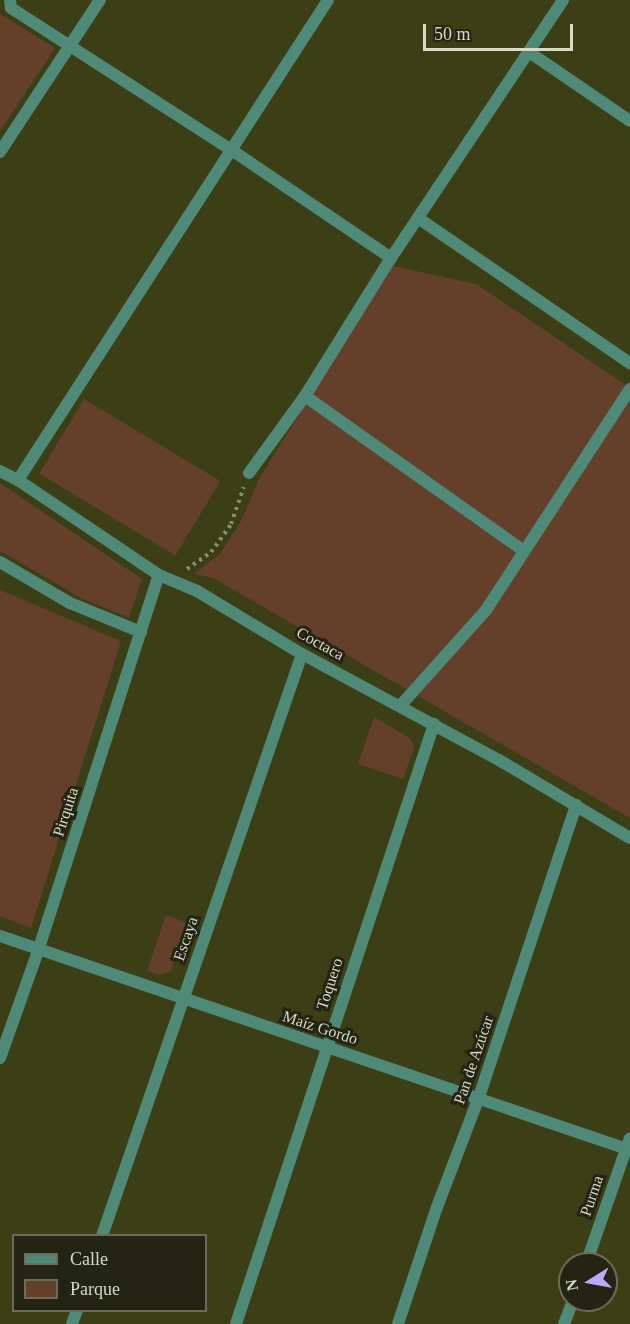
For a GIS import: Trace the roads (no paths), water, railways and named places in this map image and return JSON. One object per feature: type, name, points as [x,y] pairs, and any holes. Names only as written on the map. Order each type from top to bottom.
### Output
[{"type":"street","points":[[10,0],[11,8],[233,151],[391,258]]},
{"type":"street","points":[[0,152],[100,0]]},
{"type":"street","points":[[18,480],[233,151],[328,0]]},
{"type":"street","points":[[249,473],[304,396],[391,258],[562,0]]},
{"type":"street","points":[[529,52],[630,121]]},
{"type":"street","points":[[418,218],[630,363]]},
{"type":"street","points":[[400,706],[486,610],[630,389]]},
{"type":"street","points":[[304,396],[524,551]]},
{"type":"street","name":"Coctaca","points":[[0,471],[18,480],[159,575],[197,591],[302,654],[434,724],[630,838]]},
{"type":"street","points":[[0,562],[70,603],[141,632]]},
{"type":"street","name":"Pirquita","points":[[0,1058],[38,951],[159,575]]},
{"type":"street","name":"Escaya","points":[[103,1234],[302,654]]},
{"type":"street","name":"Toquero","points":[[236,1324],[434,724]]},
{"type":"street","name":"Pan de Azúcar","points":[[398,1324],[437,1207],[479,1097],[576,805]]},
{"type":"street","name":"Maíz Gordo","points":[[0,936],[38,951],[326,1048],[629,1146]]},
{"type":"street","name":"Purma","points":[[590,1252],[629,1146]]}]
